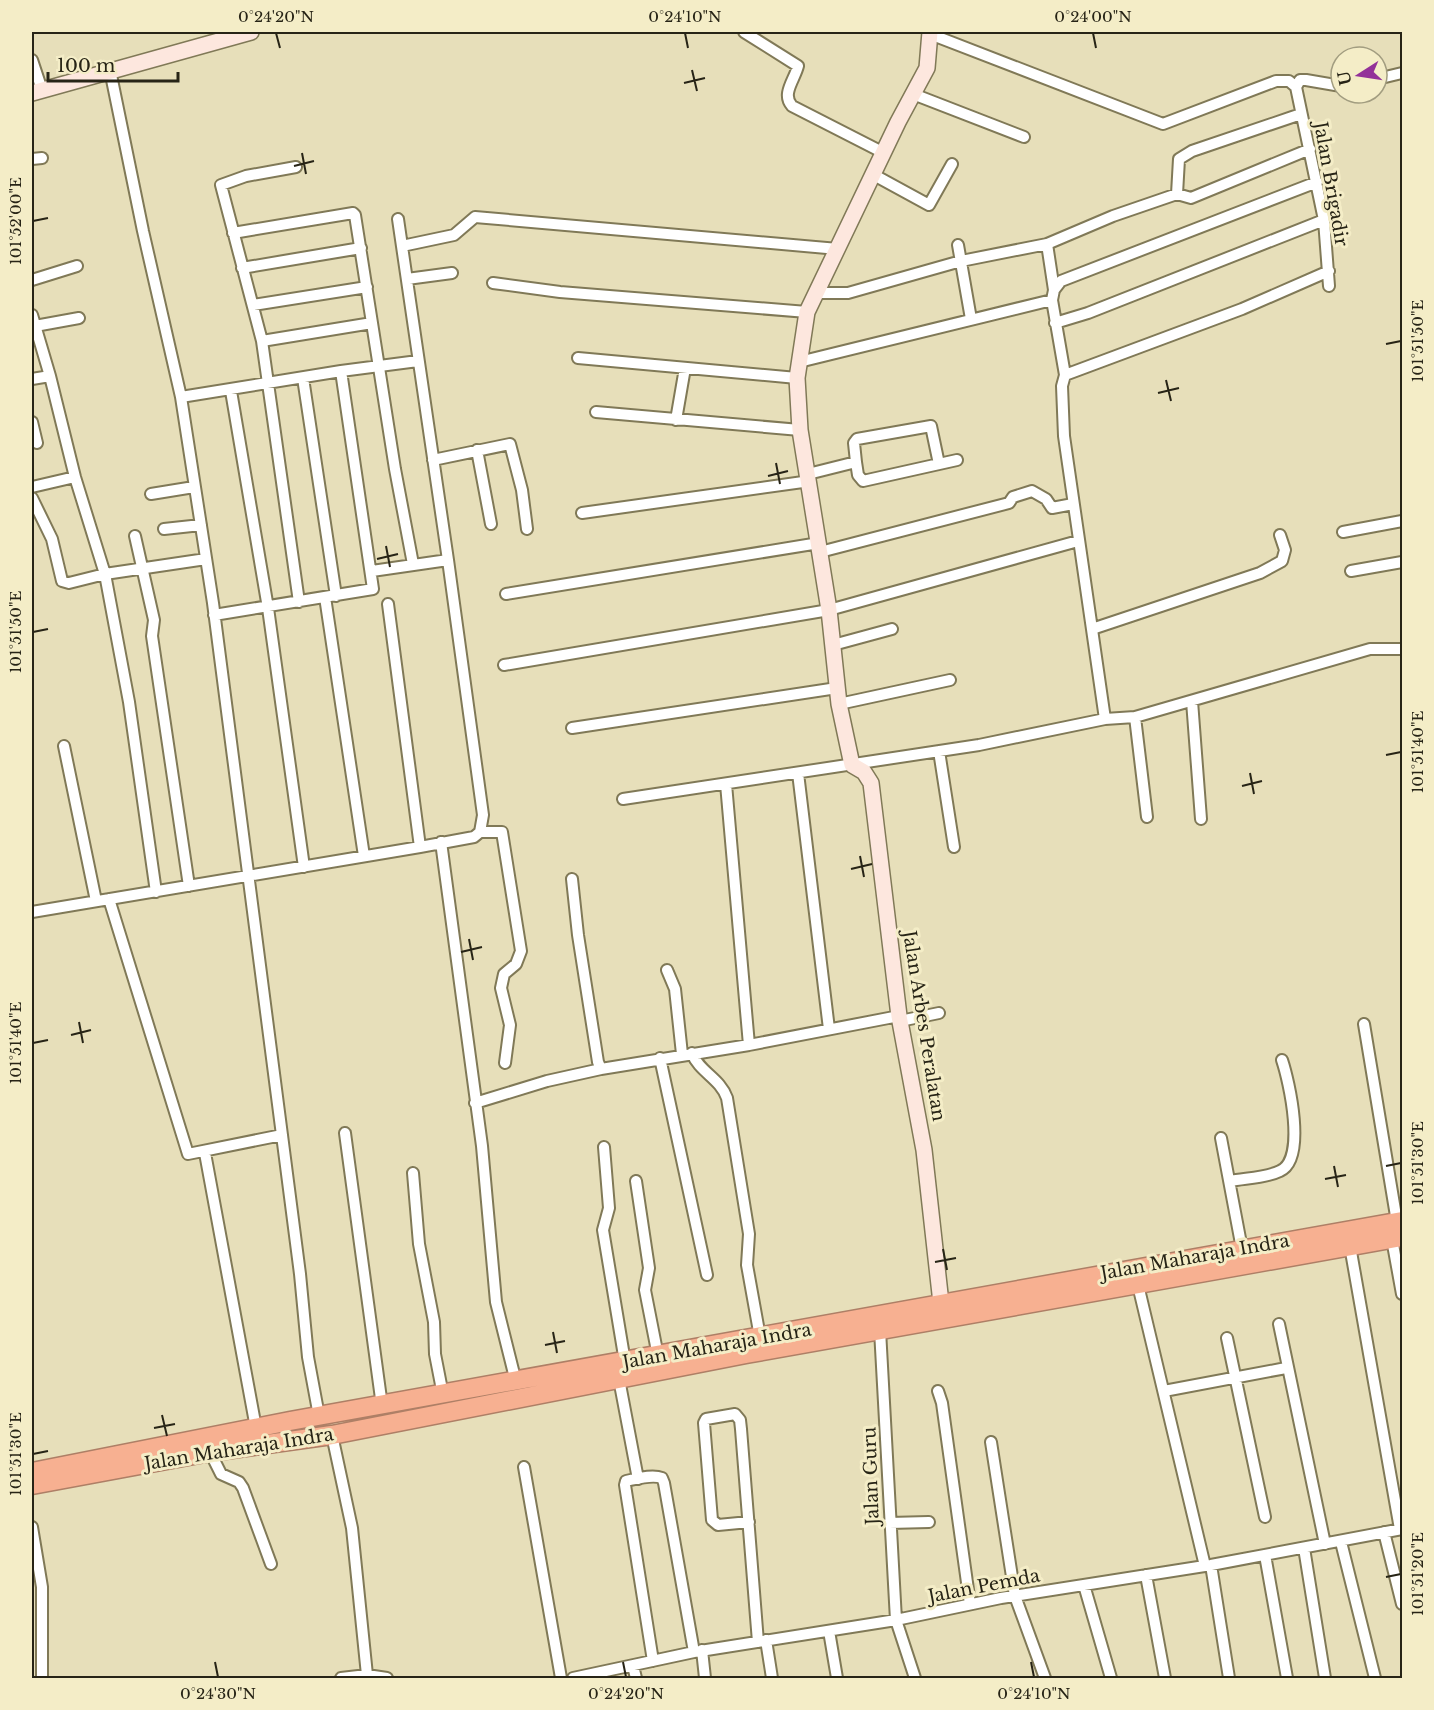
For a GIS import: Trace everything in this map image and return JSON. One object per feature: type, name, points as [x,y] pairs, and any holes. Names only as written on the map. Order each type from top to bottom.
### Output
[{"type":"highway","name":"Jalan Maharaja Indra","points":[[32,1472],[319,1416],[516,1382],[622,1371],[658,1356],[760,1337],[855,1327],[880,1330],[1138,1285],[1350,1246],[1399,1230]]},
{"type":"highway","name":"Jalan Maharaja Indra","points":[[32,1485],[210,1452],[332,1435],[622,1371],[855,1327],[941,1303],[1242,1249],[1399,1230]]},
{"type":"street","points":[[32,60],[37,91],[219,36],[251,32]]},
{"type":"street","points":[[744,32],[798,66],[787,93],[792,106],[884,153]]},
{"type":"street","points":[[852,765],[839,704],[829,610],[800,430],[798,370],[807,312],[927,68],[930,33],[1163,124],[1276,81],[1289,81],[1296,87],[1300,80],[1329,84]]},
{"type":"street","points":[[110,70],[142,231],[181,398],[201,525],[282,1136],[308,1357],[319,1416]]},
{"type":"street","name":"Jalan Brigadir","points":[[1296,87],[1324,220],[1329,286]]},
{"type":"street","points":[[913,94],[1024,137]]},
{"type":"street","points":[[1177,194],[1179,159],[1192,152],[1302,114]]},
{"type":"street","points":[[816,292],[835,295],[961,261],[1047,244],[1177,194],[1191,198],[1310,149]]},
{"type":"street","points":[[874,175],[929,205],[952,164]]},
{"type":"street","points":[[296,167],[246,176],[221,185],[262,341],[299,602]]},
{"type":"street","points":[[578,358],[685,368],[798,370],[1053,295],[1061,281],[1317,182]]},
{"type":"street","points":[[233,233],[352,213],[357,219],[395,469],[413,564]]},
{"type":"street","points":[[402,246],[454,235],[475,217],[838,249]]},
{"type":"street","points":[[398,219],[483,814],[480,832]]},
{"type":"street","points":[[1055,323],[1088,313],[1324,220]]},
{"type":"street","points":[[1047,244],[1055,323],[1065,375],[1062,386],[1064,436],[1105,719]]},
{"type":"street","points":[[958,245],[971,319]]},
{"type":"street","points":[[242,268],[361,248]]},
{"type":"street","points":[[32,280],[77,266]]},
{"type":"street","points":[[1065,375],[1242,309],[1329,271]]},
{"type":"street","points":[[408,279],[452,273]]},
{"type":"street","points":[[492,283],[560,292],[807,312]]},
{"type":"street","points":[[253,305],[367,287]]},
{"type":"street","points":[[32,315],[75,477],[105,574],[129,702],[156,891]]},
{"type":"street","points":[[36,326],[79,318]]},
{"type":"street","points":[[262,341],[372,323]]},
{"type":"street","points":[[181,398],[341,371],[418,361]]},
{"type":"street","points":[[676,420],[685,368]]},
{"type":"street","points":[[214,615],[372,590],[372,571],[341,371]]},
{"type":"street","points":[[32,379],[50,376]]},
{"type":"street","points":[[303,378],[364,856]]},
{"type":"street","points":[[231,391],[268,608],[304,867]]},
{"type":"street","points":[[596,412],[800,430]]},
{"type":"street","points":[[32,422],[37,443]]},
{"type":"street","points":[[939,464],[931,426],[857,439],[854,443],[858,475],[863,481],[957,460]]},
{"type":"street","points":[[433,460],[507,443],[512,446],[527,529]]},
{"type":"street","points":[[477,450],[491,524]]},
{"type":"street","points":[[582,513],[809,477],[856,462]]},
{"type":"street","points":[[32,487],[75,477]]},
{"type":"street","points":[[151,494],[194,487]]},
{"type":"street","points":[[506,594],[820,547],[1009,503],[1013,496],[1032,491],[1046,499],[1052,508],[1073,504]]},
{"type":"street","points":[[32,498],[52,539],[62,581],[69,583],[105,574],[206,560]]},
{"type":"street","points":[[1343,532],[1402,521]]},
{"type":"street","points":[[164,529],[201,525]]},
{"type":"street","points":[[1092,629],[1260,573],[1282,561],[1285,550],[1280,535]]},
{"type":"street","points":[[135,536],[154,620],[153,636],[189,886]]},
{"type":"street","points":[[504,665],[829,610],[1078,541]]},
{"type":"street","points":[[372,571],[448,560]]},
{"type":"street","points":[[1351,571],[1402,562]]},
{"type":"street","points":[[388,604],[420,847]]},
{"type":"street","points":[[833,645],[892,630]]},
{"type":"street","points":[[623,799],[939,751],[1105,719],[1135,717],[1370,649],[1402,649]]},
{"type":"street","points":[[839,704],[950,680]]},
{"type":"street","points":[[572,728],[837,688]]},
{"type":"street","points":[[1192,701],[1201,819]]},
{"type":"street","points":[[1135,717],[1147,817]]},
{"type":"street","points":[[64,746],[96,901]]},
{"type":"street","points":[[939,751],[954,847]]},
{"type":"street","name":"Jalan Arbes Peralatan","points":[[852,765],[864,772],[871,783],[900,1018],[924,1150],[941,1303]]},
{"type":"street","points":[[798,773],[829,1029]]},
{"type":"street","points":[[726,784],[748,1045]]},
{"type":"street","points":[[32,912],[420,847],[474,837],[480,832],[502,832],[521,951],[516,964],[504,974],[501,988],[510,1025],[505,1063]]},
{"type":"street","points":[[441,842],[487,1187],[496,1302],[516,1382]]},
{"type":"street","points":[[572,879],[578,934],[601,1069]]},
{"type":"street","points":[[109,899],[188,1154],[205,1153],[282,1136]]},
{"type":"street","points":[[667,970],[675,989],[687,1054],[720,1085],[727,1098],[749,1234],[747,1265],[760,1337]]},
{"type":"street","points":[[475,1103],[547,1081],[601,1069],[829,1029],[939,1013]]},
{"type":"street","points":[[1364,1024],[1399,1230],[1402,1294]]},
{"type":"street","points":[[660,1058],[707,1275]]},
{"type":"street","points":[[1230,1181],[1280,1171],[1290,1160],[1294,1120],[1292,1093],[1282,1060]]},
{"type":"street","points":[[345,1133],[382,1406]]},
{"type":"street","points":[[1221,1138],[1242,1249]]},
{"type":"street","points":[[604,1147],[609,1208],[603,1230],[638,1479]]},
{"type":"street","points":[[205,1153],[255,1428]]},
{"type":"street","points":[[414,1173],[419,1244],[434,1322],[435,1354],[443,1395]]},
{"type":"street","points":[[636,1181],[649,1268],[645,1290],[658,1356]]},
{"type":"street","points":[[1350,1246],[1401,1529]]},
{"type":"street","points":[[1138,1285],[1208,1565],[1229,1678]]},
{"type":"street","points":[[1279,1324],[1286,1368],[1325,1544]]},
{"type":"street","name":"Jalan Guru","points":[[880,1330],[896,1620],[915,1678]]},
{"type":"street","points":[[1227,1338],[1265,1517]]},
{"type":"street","points":[[1164,1391],[1286,1368]]},
{"type":"street","points":[[938,1391],[970,1604]]},
{"type":"street","points":[[749,1522],[718,1525],[712,1520],[704,1423],[706,1419],[735,1414],[740,1420],[762,1641],[772,1678]]},
{"type":"street","points":[[332,1435],[352,1528],[368,1675]]},
{"type":"street","points":[[991,1442],[1016,1596],[1045,1678]]},
{"type":"street","points":[[210,1452],[221,1474],[239,1482],[243,1488],[271,1564]]},
{"type":"street","points":[[524,1467],[561,1678]]},
{"type":"street","points":[[653,1660],[625,1485],[626,1482],[657,1476],[662,1478],[664,1483],[705,1678]]},
{"type":"street","points":[[889,1523],[929,1521]]},
{"type":"street","points":[[32,1527],[42,1587],[42,1678]]},
{"type":"street","name":"Jalan Pemda","points":[[573,1678],[593,1676],[698,1651],[896,1620],[970,1604],[1341,1542],[1401,1529]]},
{"type":"street","points":[[1384,1532],[1402,1604]]},
{"type":"street","points":[[1341,1542],[1375,1678]]},
{"type":"street","points":[[1304,1548],[1325,1678]]},
{"type":"street","points":[[1265,1555],[1287,1678]]},
{"type":"street","points":[[1146,1575],[1165,1678]]},
{"type":"street","points":[[1084,1585],[1112,1678]]},
{"type":"street","points":[[829,1631],[837,1678]]},
{"type":"street","points":[[633,1666],[636,1678]]},
{"type":"street","points":[[341,1678],[368,1675],[383,1678]]}]
